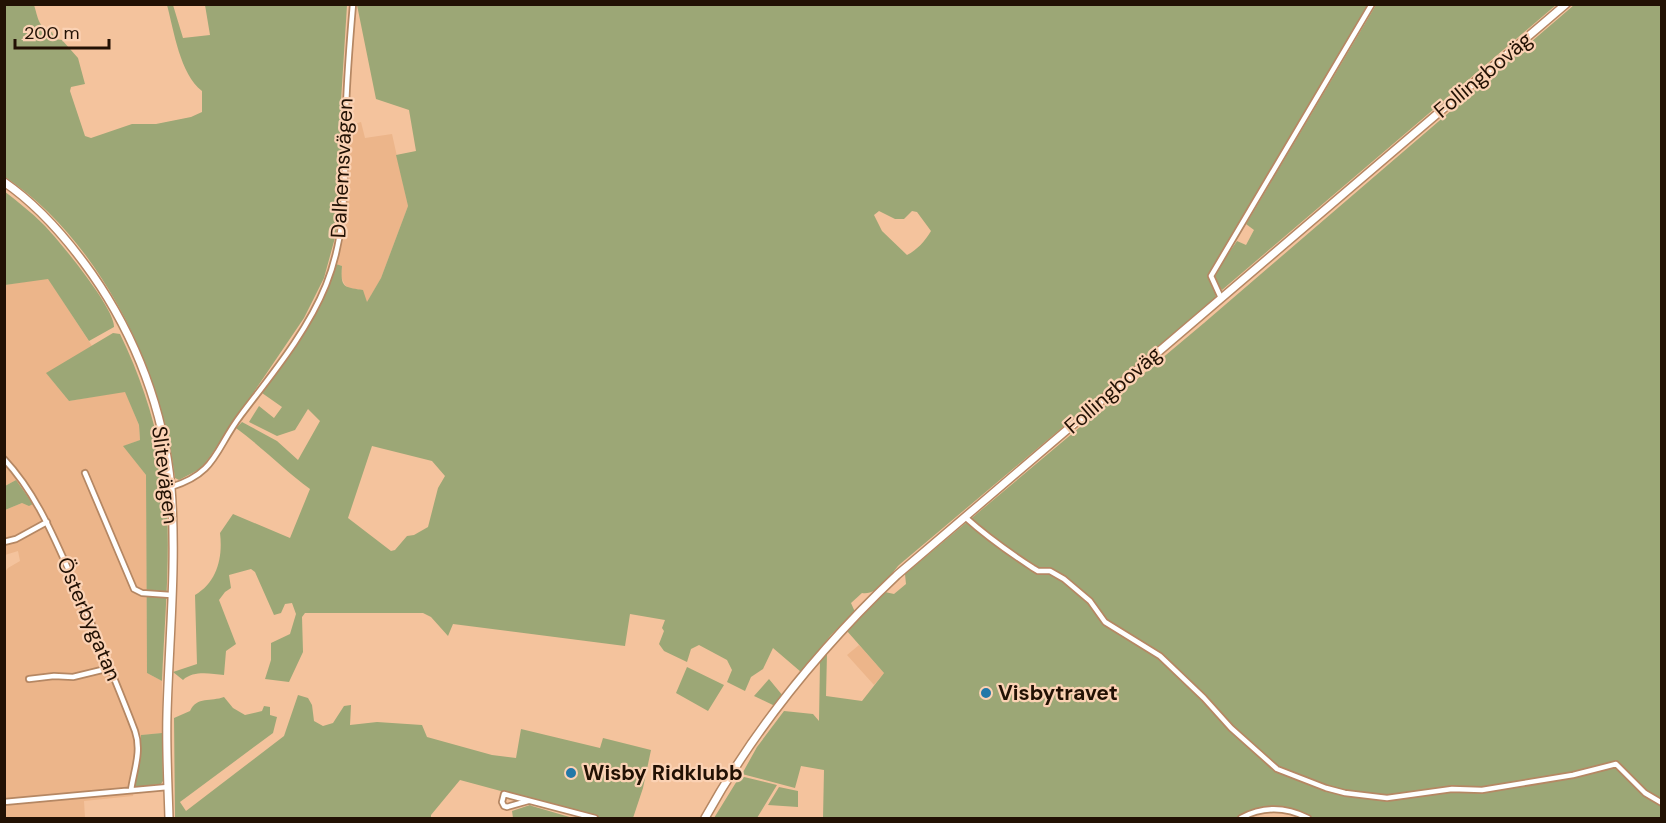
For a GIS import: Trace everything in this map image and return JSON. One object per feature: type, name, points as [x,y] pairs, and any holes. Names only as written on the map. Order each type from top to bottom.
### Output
[{"type":"main road","name":"Follingboväg","points":[[705,819],[753,741],[823,651],[897,575],[1566,4]]},
{"type":"main road","name":"Slitevägen","points":[[4,182],[32,204],[66,240],[102,288],[140,363],[163,435],[171,487],[173,525],[167,714],[169,819]]},
{"type":"street","name":"Dalhemsvägen","points":[[171,487],[190,481],[206,469],[238,418],[303,328],[326,285],[343,222],[347,74],[353,4]]},
{"type":"street","points":[[1221,298],[1211,276],[1372,4]]},
{"type":"street","name":"Österbygatan","points":[[4,459],[27,489],[47,522],[139,741],[139,753],[131,790]]},
{"type":"street","points":[[85,473],[134,589],[142,593],[171,595]]},
{"type":"street","points":[[965,517],[982,533],[1033,568],[1050,571],[1064,579],[1090,601],[1105,622],[1160,656],[1204,698],[1231,729],[1277,769],[1336,791],[1387,798],[1452,789],[1482,790],[1572,775],[1616,764],[1645,793],[1662,803]]},
{"type":"street","points":[[4,542],[16,539],[47,522]]},
{"type":"street","points":[[29,679],[54,676],[73,677],[110,668]]},
{"type":"street","points":[[4,802],[168,788]]},
{"type":"street","points":[[528,801],[507,807],[502,802],[504,794],[596,819]]},
{"type":"street","points":[[1241,819],[1250,813],[1273,809],[1290,810],[1308,819]]},
{"type":"shaded area","points":[[347,122],[354,124],[361,122],[365,138],[392,134],[408,206],[381,278],[367,303],[359,289],[351,290],[345,285],[341,277],[342,266],[336,264],[344,237],[348,173]]},
{"type":"shaded area","points":[[48,278],[92,346],[47,374],[69,401],[125,391],[139,425],[140,440],[124,446],[146,475],[147,673],[162,681],[162,733],[141,735],[141,753],[133,796],[84,801],[85,818],[5,818],[4,573],[20,561],[18,551],[5,555],[5,510],[22,503],[16,480],[5,486],[5,285]]},
{"type":"shaded area","points":[[859,645],[884,673],[874,685],[847,655]]},
{"type":"green space","points":[[4,5],[34,5],[41,25],[52,32],[55,39],[62,40],[78,58],[85,84],[71,87],[70,91],[85,136],[91,138],[132,124],[156,124],[191,117],[202,112],[202,91],[194,83],[183,63],[167,5],[173,5],[183,38],[210,35],[205,5],[347,5],[341,101],[342,172],[336,234],[324,278],[304,318],[209,458],[200,469],[179,480],[175,478],[168,436],[156,394],[140,351],[120,310],[97,271],[69,235],[39,203],[5,177]]},
{"type":"green space","points":[[357,5],[1369,5],[1216,262],[1210,281],[1216,298],[899,565],[878,588],[862,593],[851,603],[855,612],[831,635],[801,672],[773,648],[763,669],[751,677],[745,691],[727,682],[732,670],[727,660],[699,645],[691,649],[687,662],[664,651],[659,644],[665,620],[630,614],[625,646],[453,624],[448,636],[431,617],[423,613],[305,613],[302,617],[303,652],[289,682],[265,679],[271,660],[271,643],[290,634],[296,614],[292,603],[285,604],[281,613],[274,615],[255,572],[251,569],[229,575],[231,588],[219,600],[236,644],[226,651],[224,675],[197,674],[183,680],[173,672],[197,664],[195,595],[209,583],[217,569],[220,533],[233,514],[290,538],[310,489],[236,428],[242,422],[277,441],[298,460],[320,421],[308,409],[295,430],[277,436],[249,422],[259,406],[274,418],[282,407],[262,393],[311,320],[336,264],[342,266],[342,279],[345,286],[363,290],[367,302],[381,278],[408,206],[396,155],[416,151],[409,110],[376,99]],"holes":[[[879,211],[895,219],[904,219],[912,211],[917,212],[931,231],[920,245],[907,255],[882,231],[874,215]],[[372,446],[432,461],[445,476],[438,488],[428,527],[414,535],[407,536],[395,550],[391,551],[348,518]]]},
{"type":"green space","points":[[1376,5],[1556,5],[1222,290],[1214,279],[1221,264],[1237,241],[1246,245],[1254,230],[1246,224]]},
{"type":"green space","points":[[1574,5],[1661,5],[1661,818],[1312,818],[1284,809],[1265,808],[1237,818],[823,818],[824,770],[801,766],[795,788],[742,774],[757,747],[784,711],[813,714],[819,721],[820,661],[827,653],[826,696],[862,701],[884,673],[847,631],[885,592],[894,594],[906,584],[905,574],[1204,323]]},
{"type":"green space","points":[[4,191],[43,224],[61,244],[96,290],[112,318],[114,327],[89,341],[48,279],[5,285]]},
{"type":"green space","points":[[113,333],[120,334],[145,394],[158,440],[165,484],[168,568],[162,681],[147,673],[146,475],[123,446],[140,440],[139,425],[125,392],[69,401],[46,373]]},
{"type":"green space","points":[[16,480],[33,504],[29,506],[22,503],[5,510],[5,486]]},
{"type":"green space","points":[[687,667],[724,685],[708,711],[676,693]]},
{"type":"green space","points":[[769,679],[783,696],[775,706],[754,696]]},
{"type":"green space","points":[[298,695],[308,698],[312,705],[314,721],[323,726],[333,723],[344,706],[351,705],[350,725],[377,722],[422,725],[427,737],[492,755],[516,758],[521,729],[600,748],[603,738],[651,750],[643,788],[633,818],[601,818],[460,780],[431,815],[431,818],[175,818],[174,718],[190,711],[200,701],[224,697],[233,708],[245,715],[262,711],[264,706],[270,707],[270,715],[277,717],[273,733],[180,802],[186,811],[284,736]]},
{"type":"green space","points":[[162,733],[163,781],[161,784],[134,787],[141,753],[141,735]]},
{"type":"green space","points":[[740,776],[777,785],[757,818],[714,818]]},
{"type":"green space","points":[[779,787],[798,791],[798,807],[768,805]]},
{"type":"green space","points":[[530,805],[573,818],[513,818],[512,811]]},
{"type":"place","name":"Visbytravet","points":[[986,693]]},
{"type":"place","name":"Wisby Ridklubb","points":[[571,773]]}]
